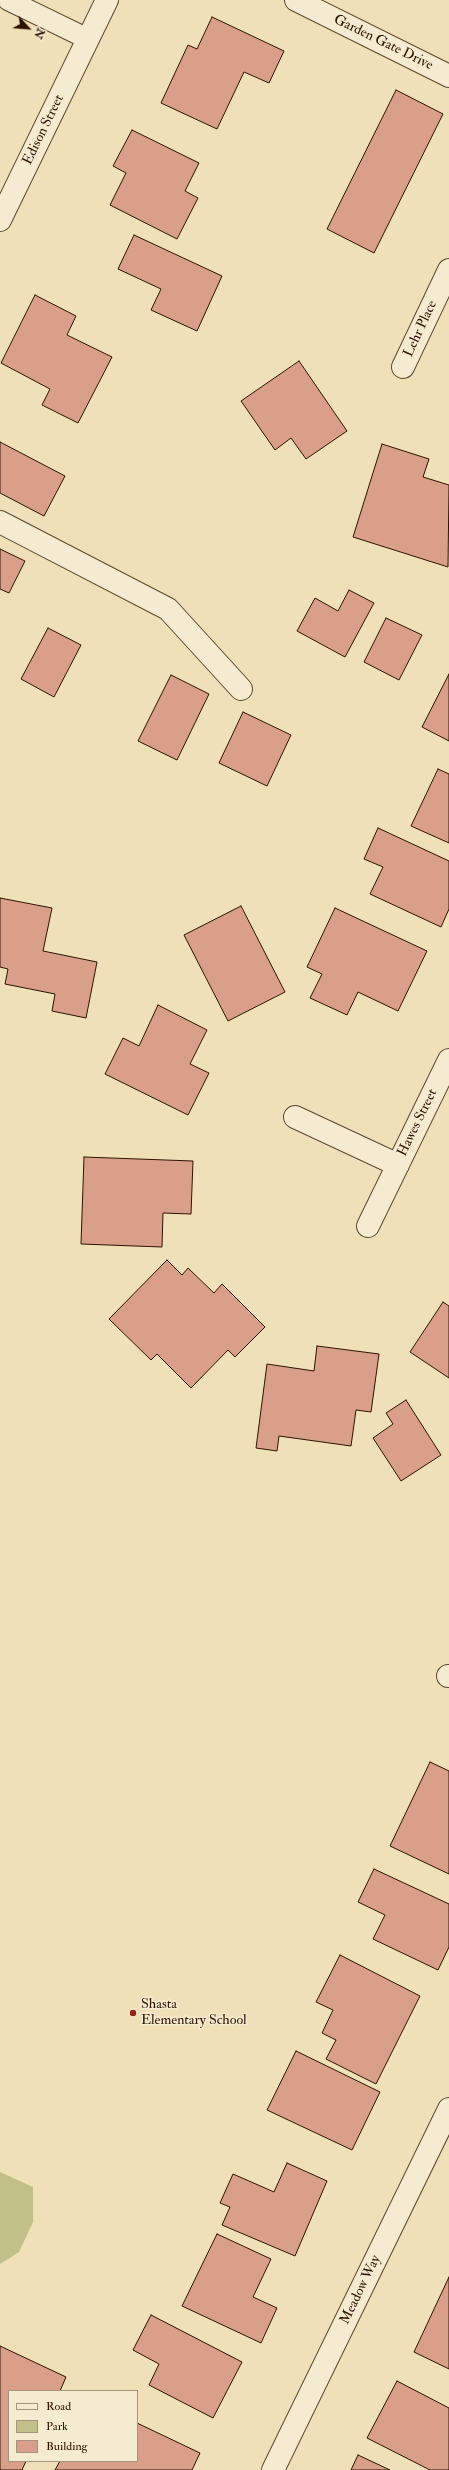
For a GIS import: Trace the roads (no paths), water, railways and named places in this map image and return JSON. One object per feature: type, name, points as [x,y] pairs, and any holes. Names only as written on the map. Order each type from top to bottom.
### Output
[{"type":"street","name":"Edison Street","points":[[0,220],[107,0]]},
{"type":"street","name":"Garden Gate Drive","points":[[296,0],[449,76]]},
{"type":"street","name":"Lehr Place","points":[[403,367],[449,270]]},
{"type":"street","points":[[0,522],[168,609],[241,689]]},
{"type":"street","name":"Hawes Street","points":[[368,1226],[449,1060]]},
{"type":"street","name":"Hawes Street","points":[[295,1118],[398,1165]]},
{"type":"street","name":"Meadow Way","points":[[273,2470],[449,2109]]},
{"type":"lane","points":[[8,0],[88,39]]},
{"type":"place","name":"Shasta Elementary School","points":[[133,2013]]}]
